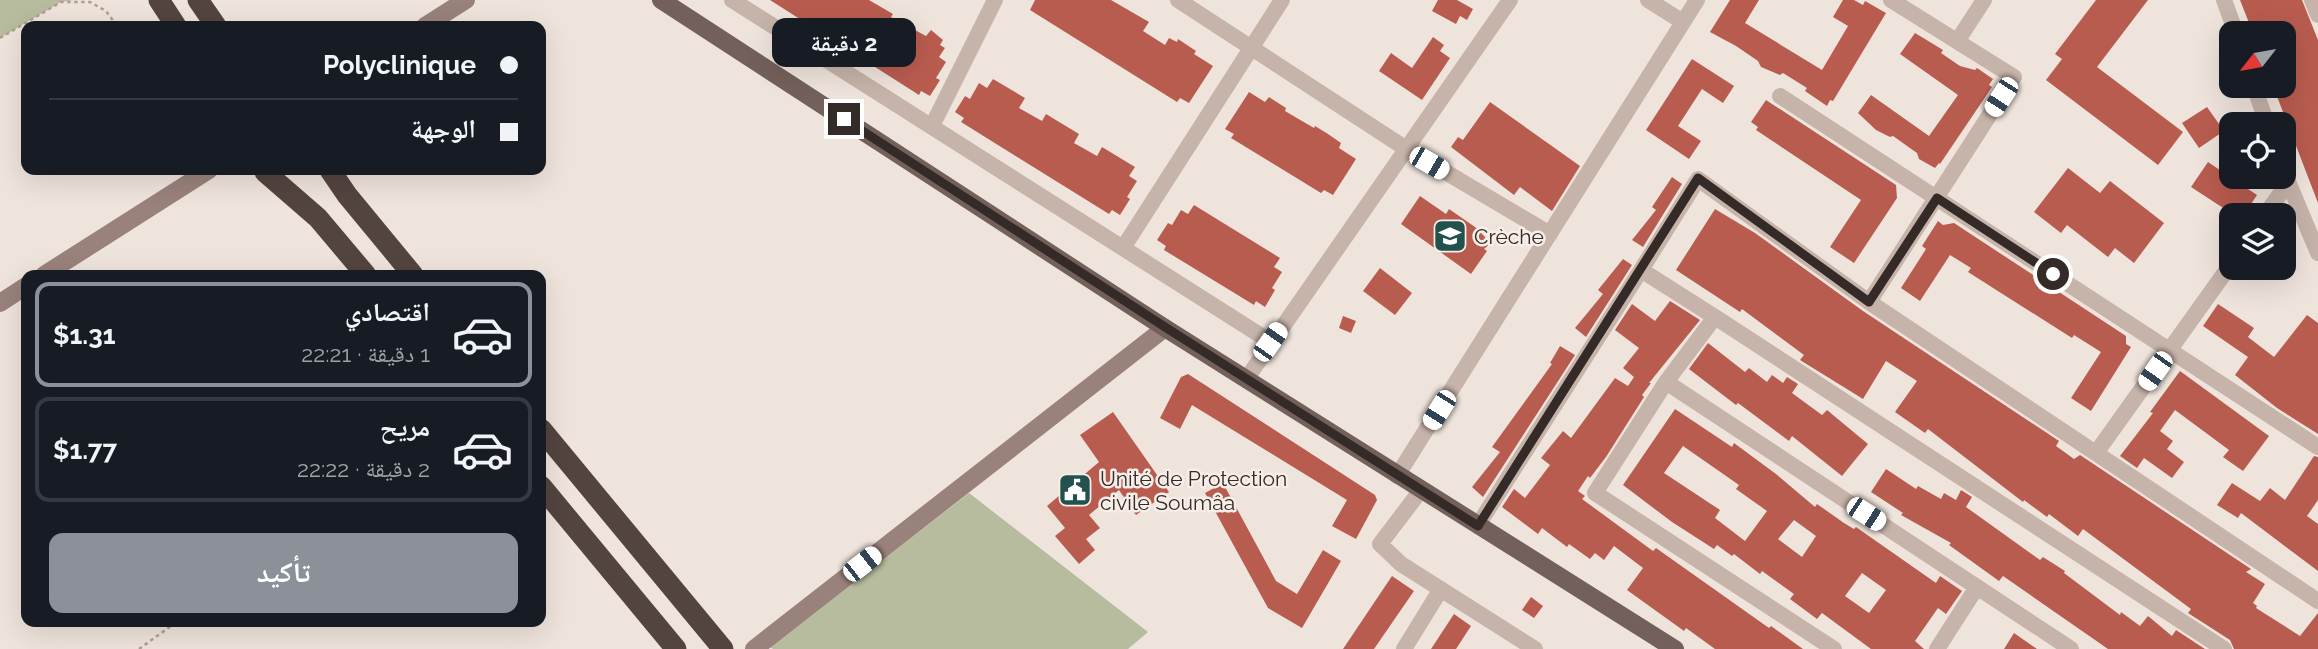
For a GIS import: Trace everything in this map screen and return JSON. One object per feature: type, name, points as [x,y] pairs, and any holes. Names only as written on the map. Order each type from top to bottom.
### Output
[{"type":"highway","points":[[159,0],[173,21]]},
{"type":"highway","points":[[198,0],[213,21]]},
{"type":"highway","points":[[273,175],[312,212],[362,270]]},
{"type":"highway","points":[[333,175],[409,270]]},
{"type":"highway","points":[[546,435],[723,649]]},
{"type":"highway","points":[[546,492],[676,649]]},
{"type":"main road","points":[[433,21],[466,0]]},
{"type":"main road","points":[[661,0],[1397,476],[1675,649]]},
{"type":"main road","points":[[52,270],[201,175]]},
{"type":"main road","points":[[0,303],[21,289]]},
{"type":"main road","points":[[754,649],[1165,327]]},
{"type":"street","points":[[732,0],[1270,342]]},
{"type":"street","points":[[932,126],[995,0]]},
{"type":"street","points":[[1178,0],[1405,148],[1550,234]]},
{"type":"street","points":[[1124,248],[1282,0]]},
{"type":"street","points":[[1247,378],[1510,0]]},
{"type":"street","points":[[1648,0],[1683,22]]},
{"type":"street","points":[[1397,476],[1697,0]]},
{"type":"street","points":[[1869,302],[2014,77],[1891,0]]},
{"type":"street","points":[[1958,40],[1984,0]]},
{"type":"street","points":[[2224,0],[2232,21]]},
{"type":"street","points":[[2312,0],[2318,15]]},
{"type":"street","points":[[1780,96],[2318,447]]},
{"type":"street","points":[[1478,526],[1698,178],[1869,302],[2318,601]]},
{"type":"street","points":[[2291,189],[2318,253]]},
{"type":"street","points":[[1641,270],[2224,649]]},
{"type":"street","points":[[2096,453],[2219,280]]},
{"type":"street","points":[[1715,317],[1666,382],[1595,493],[1834,649]]},
{"type":"street","points":[[1666,382],[2071,649]]},
{"type":"street","points":[[1421,490],[1380,544],[1401,564],[1535,649]]},
{"type":"street","points":[[1937,649],[1977,587]]},
{"type":"street","points":[[1404,649],[1441,589]]},
{"type":"path","points":[[29,21],[61,2],[90,2],[106,11],[113,21]]},
{"type":"path","points":[[0,38],[21,26]]},
{"type":"path","points":[[139,649],[170,627]]},
{"type":"green space","points":[[0,0],[74,0],[61,2],[29,21],[21,21],[21,26],[0,38]]},
{"type":"green space","points":[[969,493],[1148,632],[1128,649],[770,647]]},
{"type":"building","points":[[770,0],[869,0],[893,14],[891,17],[926,36],[931,30],[943,40],[940,45],[945,48],[939,57],[946,62],[936,78],[940,80],[930,96],[921,91],[919,95]]},
{"type":"building","points":[[1035,0],[1111,0],[1149,22],[1143,31],[1165,45],[1169,38],[1177,42],[1178,39],[1196,51],[1194,54],[1213,66],[1189,103],[1180,98],[1177,102],[1030,10]]},
{"type":"building","points":[[1438,0],[1457,0],[1473,9],[1467,20],[1460,16],[1456,24],[1432,11]]},
{"type":"building","points":[[1730,0],[1759,0],[1745,23],[1822,70],[1848,26],[1833,17],[1843,0],[1854,0],[1863,5],[1865,1],[1886,13],[1833,101],[1830,100],[1827,106],[1805,91],[1807,88],[1783,73],[1780,75],[1761,67],[1758,61],[1710,32]]},
{"type":"building","points":[[2096,0],[2148,0],[2097,67],[2183,132],[2158,165],[2046,80],[2062,59],[2055,54]]},
{"type":"building","points":[[2240,0],[2302,0],[2318,40],[2318,203],[2296,146],[2296,112],[2283,112],[2278,98],[2296,98],[2296,21],[2248,21]]},
{"type":"building","points":[[1915,33],[1943,50],[1941,53],[1960,66],[1975,70],[1977,68],[1993,79],[1989,85],[1992,87],[1935,168],[1919,159],[1917,153],[1893,136],[1876,130],[1858,113],[1871,95],[1929,136],[1958,95],[1900,54]]},
{"type":"building","points":[[1433,37],[1444,45],[1440,51],[1450,58],[1422,100],[1379,71],[1391,53],[1412,68]]},
{"type":"building","points":[[1692,59],[1734,86],[1723,103],[1702,89],[1678,126],[1701,141],[1689,159],[1646,130]]},
{"type":"building","points":[[993,79],[1025,98],[1019,108],[1042,121],[1046,114],[1079,134],[1074,143],[1097,156],[1102,147],[1135,167],[1129,176],[1137,181],[1120,215],[1112,210],[1109,214],[961,122],[964,118],[955,112],[965,96],[970,99],[979,83],[987,88]]},
{"type":"building","points":[[1249,92],[1265,102],[1269,97],[1286,108],[1285,111],[1341,143],[1339,148],[1356,159],[1333,195],[1324,190],[1321,193],[1231,138],[1234,134],[1225,129]]},
{"type":"building","points":[[1766,100],[1896,185],[1897,198],[1854,263],[1830,247],[1861,200],[1756,130],[1758,127],[1751,122]]},
{"type":"building","points":[[1490,102],[1580,166],[1552,211],[1520,187],[1514,195],[1451,147],[1458,137],[1463,140]]},
{"type":"building","points":[[2207,107],[2219,124],[2219,134],[2199,148],[2182,123]]},
{"type":"building","points":[[2208,162],[2219,169],[2219,189],[2248,189],[2257,195],[2252,203],[2219,203],[2219,205],[2191,187]]},
{"type":"building","points":[[2068,168],[2100,193],[2110,181],[2164,223],[2134,263],[2115,248],[2108,257],[2067,225],[2061,233],[2034,212]]},
{"type":"building","points":[[1672,177],[1682,184],[1643,247],[1632,240],[1656,210],[1652,207]]},
{"type":"building","points":[[1420,196],[1446,214],[1449,209],[1475,227],[1491,243],[1484,249],[1487,251],[1471,274],[1401,224]]},
{"type":"building","points":[[1194,205],[1280,258],[1274,267],[1282,272],[1265,307],[1256,301],[1254,305],[1164,250],[1166,246],[1157,240],[1168,223],[1172,225],[1181,210],[1188,214]]},
{"type":"building","points":[[1715,209],[1755,233],[1863,311],[2059,441],[2056,446],[2074,459],[2080,455],[2251,569],[2246,572],[2265,584],[2253,603],[2256,608],[2300,636],[2318,613],[2318,649],[2234,649],[2230,640],[2188,613],[2191,609],[2083,529],[2078,536],[2049,514],[2047,517],[2024,500],[2023,502],[1928,429],[1925,433],[1895,412],[1917,381],[1886,361],[1863,399],[1800,360],[1804,355],[1742,309],[1740,312],[1676,270]]},
{"type":"building","points":[[1938,221],[1943,225],[1954,223],[2126,336],[2126,344],[2131,347],[2091,411],[2071,398],[2101,352],[2074,335],[2072,338],[1968,272],[1971,268],[1950,255],[1920,301],[1901,288],[1926,249],[1922,246]]},
{"type":"building","points":[[1623,259],[1632,265],[1586,337],[1575,328],[1603,294],[1598,290]]},
{"type":"building","points":[[1380,268],[1412,293],[1395,315],[1363,291]]},
{"type":"building","points":[[1670,301],[1700,320],[1649,383],[1642,395],[1644,397],[1606,457],[1578,491],[1585,496],[1582,499],[1653,551],[1656,548],[1803,649],[1715,649],[1686,628],[1684,631],[1627,590],[1643,568],[1614,546],[1604,560],[1595,553],[1590,559],[1569,544],[1567,547],[1542,528],[1538,534],[1502,507],[1514,489],[1525,498],[1550,465],[1541,458],[1563,431],[1571,438],[1615,378],[1628,386],[1634,377],[1623,368],[1639,348],[1615,330],[1632,304],[1655,321]]},
{"type":"building","points":[[2218,304],[2254,328],[2248,337],[2274,357],[2307,315],[2318,323],[2318,434],[2277,408],[2235,375],[2248,357],[2203,326]]},
{"type":"building","points":[[1343,316],[1356,321],[1351,333],[1339,328]]},
{"type":"building","points":[[1708,343],[1745,372],[1749,368],[1767,382],[1772,375],[1783,383],[1787,377],[1798,384],[1792,393],[1822,415],[1827,410],[1868,444],[1842,476],[1792,436],[1789,441],[1689,369]]},
{"type":"building","points":[[1560,346],[1575,355],[1483,497],[1472,487],[1500,452],[1492,447],[1552,364],[1550,363]]},
{"type":"building","points":[[2180,371],[2269,436],[2243,471],[2223,457],[2229,450],[2175,410],[2160,431],[2173,441],[2167,449],[2184,462],[2172,478],[2144,458],[2137,468],[2120,456],[2153,413],[2150,412]]},
{"type":"building","points":[[1188,374],[1375,495],[1377,500],[1356,539],[1332,526],[1347,500],[1192,405],[1180,429],[1160,418],[1181,377]]},
{"type":"building","points":[[1675,409],[1732,447],[1734,443],[1815,507],[1817,504],[1854,529],[1856,527],[1936,583],[1940,576],[1962,591],[1946,614],[1938,608],[1915,641],[1924,649],[1871,649],[1822,613],[1817,619],[1790,599],[1794,594],[1762,571],[1760,574],[1717,545],[1714,549],[1623,485]],"holes":[[[1683,446],[1739,485],[1736,489],[1767,511],[1745,541],[1715,518],[1720,510],[1664,473]],[[1794,520],[1816,536],[1802,557],[1778,539]],[[1862,573],[1886,590],[1869,613],[1845,596]]]},
{"type":"building","points":[[1113,412],[1169,492],[1136,515],[1119,490],[1089,515],[1100,528],[1086,539],[1095,550],[1079,564],[1055,536],[1065,528],[1047,506],[1099,462],[1080,435]]},
{"type":"building","points":[[2314,456],[2318,457],[2318,500],[2307,516],[2318,524],[2318,571],[2241,513],[2238,518],[2217,505],[2232,483],[2260,501],[2270,488],[2285,500]]},
{"type":"building","points":[[1886,469],[1916,489],[1918,486],[1941,499],[1944,493],[1956,500],[1961,490],[1972,497],[1966,507],[2040,560],[2043,557],[2065,571],[2064,573],[2120,615],[2121,612],[2140,626],[2148,616],[2172,636],[2176,630],[2205,649],[2108,649],[2003,576],[1999,581],[1949,545],[1951,543],[1901,515],[1903,513],[1871,492]]},
{"type":"building","points":[[1223,483],[1276,581],[1297,594],[1323,550],[1341,561],[1302,628],[1268,608],[1205,493]]},
{"type":"building","points":[[1392,576],[1414,591],[1374,649],[1343,649]]},
{"type":"building","points":[[1531,597],[1543,606],[1534,618],[1522,610]]},
{"type":"building","points":[[1454,614],[1471,626],[1456,649],[1431,649]]},
{"type":"building","points":[[2014,633],[2037,649],[2004,649]]},
{"type":"place","name":"Crèche","points":[[1450,236]]},
{"type":"place","name":"Unité de Protection civile Soumâa","points":[[1075,490]]},
{"type":"route","points":[[844,119],[1478,526],[1698,178],[1869,302],[1937,198],[2053,274]]}]
